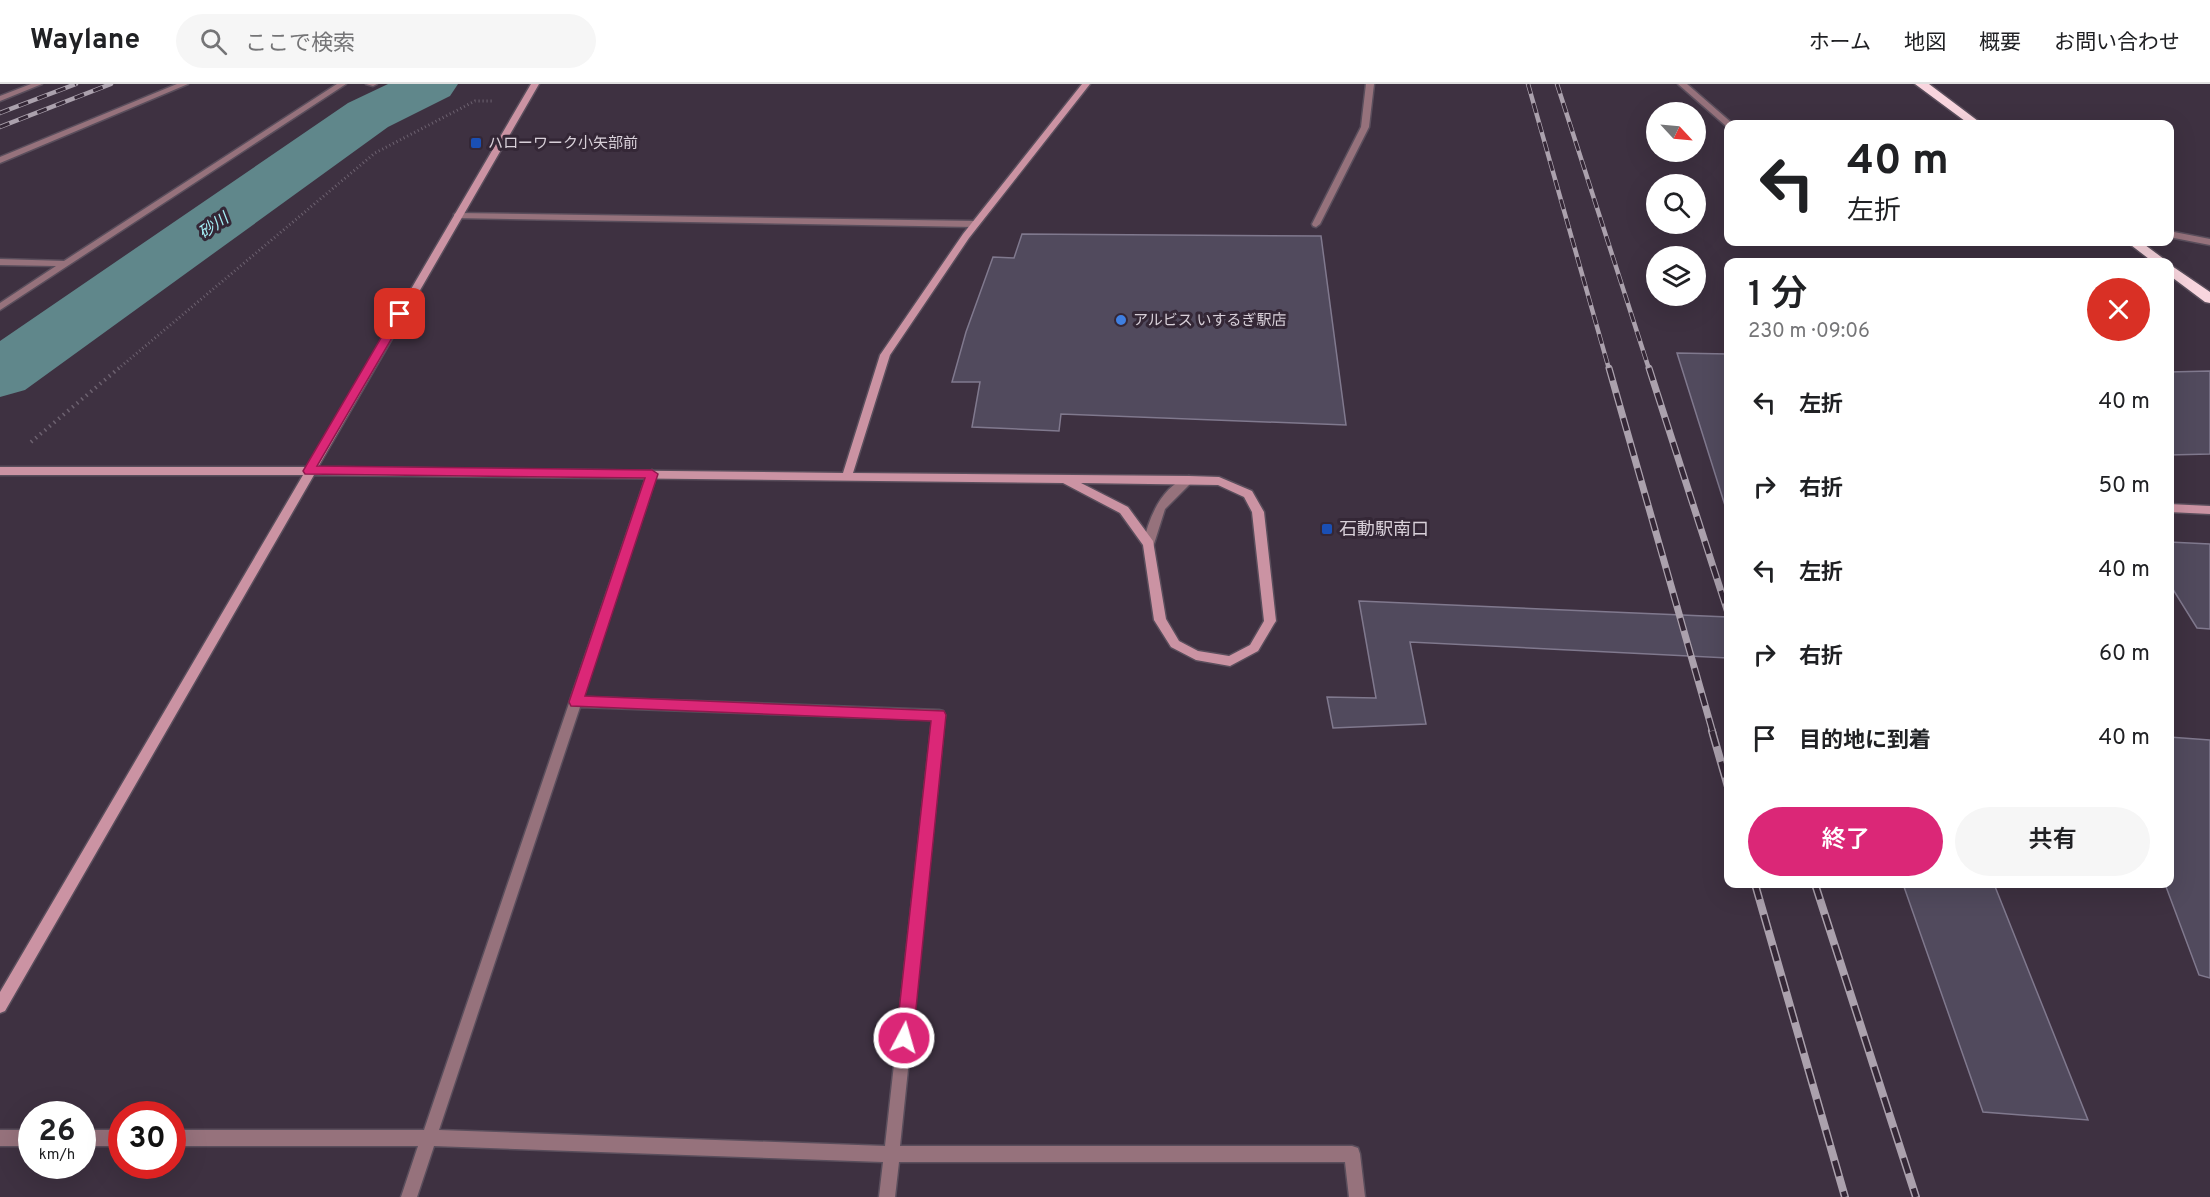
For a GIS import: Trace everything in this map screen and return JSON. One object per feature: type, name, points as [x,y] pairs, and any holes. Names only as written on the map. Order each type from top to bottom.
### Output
[{"type":"highway","points":[[1921,84],[1970,120]]},
{"type":"highway","points":[[2139,246],[2155,258]]},
{"type":"highway","points":[[2174,272],[2210,299]]},
{"type":"street","points":[[0,99],[38,84]]},
{"type":"street","points":[[0,160],[184,84]]},
{"type":"street","points":[[0,307],[342,84]]},
{"type":"street","points":[[0,1005],[535,84]]},
{"type":"street","points":[[847,476],[885,355],[975,224],[1086,84]]},
{"type":"street","points":[[1316,224],[1365,127],[1370,84]]},
{"type":"street","points":[[1682,84],[1724,120]]},
{"type":"street","points":[[458,216],[975,224]]},
{"type":"street","points":[[2174,235],[2210,242]]},
{"type":"street","points":[[0,262],[66,264]]},
{"type":"street","points":[[0,471],[309,471],[847,476],[1189,480],[1219,481],[1248,494],[1258,512],[1270,621],[1254,648],[1230,661],[1196,655],[1175,644],[1160,620],[1149,544],[1155,513],[1173,493],[1189,480]]},
{"type":"street","points":[[409,1197],[652,474]]},
{"type":"street","points":[[1065,479],[1124,510],[1149,544]]},
{"type":"street","points":[[2174,508],[2210,510]]},
{"type":"street","points":[[576,702],[939,715],[887,1197]]},
{"type":"street","points":[[0,1138],[18,1138]]},
{"type":"street","points":[[186,1138],[429,1138],[892,1154],[1352,1154],[1357,1197]]},
{"type":"path","points":[[27,445],[375,153],[475,101],[524,103]]},
{"type":"building","points":[[1022,234],[1321,236],[1346,425],[1061,414],[1059,431],[972,427],[980,382],[952,382],[966,332],[993,257],[1014,258]]},
{"type":"building","points":[[1677,353],[1724,354],[1724,502]]},
{"type":"building","points":[[2210,371],[2210,454],[2174,455],[2174,372]]},
{"type":"building","points":[[2174,542],[2210,544],[2210,629],[2197,628],[2174,591]]},
{"type":"building","points":[[1359,601],[1724,617],[1724,658],[1410,642],[1426,724],[1333,728],[1327,697],[1376,698]]},
{"type":"building","points":[[2174,737],[2210,740],[2210,978],[2199,975],[2166,888],[2174,888]]},
{"type":"building","points":[[1904,888],[1996,888],[2088,1120],[1983,1112]]},
{"type":"waterway","name":"砂川","points":[[0,374],[368,115],[431,84]]},
{"type":"railway","points":[[0,113],[76,84]]},
{"type":"railway","points":[[0,127],[111,84]]},
{"type":"railway","points":[[1528,84],[1609,369]]},
{"type":"railway","points":[[1557,84],[1649,369]]},
{"type":"railway","points":[[1609,368],[1713,733]]},
{"type":"railway","points":[[1649,368],[1724,601]]},
{"type":"railway","points":[[1712,731],[1724,773]]},
{"type":"railway","points":[[1756,888],[1845,1197]]},
{"type":"railway","points":[[1816,888],[1916,1197]]},
{"type":"place","name":"ハローワーク小矢部前","points":[[476,143]]},
{"type":"place","name":"アルビス いするぎ駅店","points":[[1121,320]]},
{"type":"place","name":"石動駅南口","points":[[1327,529]]},
{"type":"route","points":[[400,314],[309,471],[652,474],[576,702],[939,715],[904,1038]]}]
